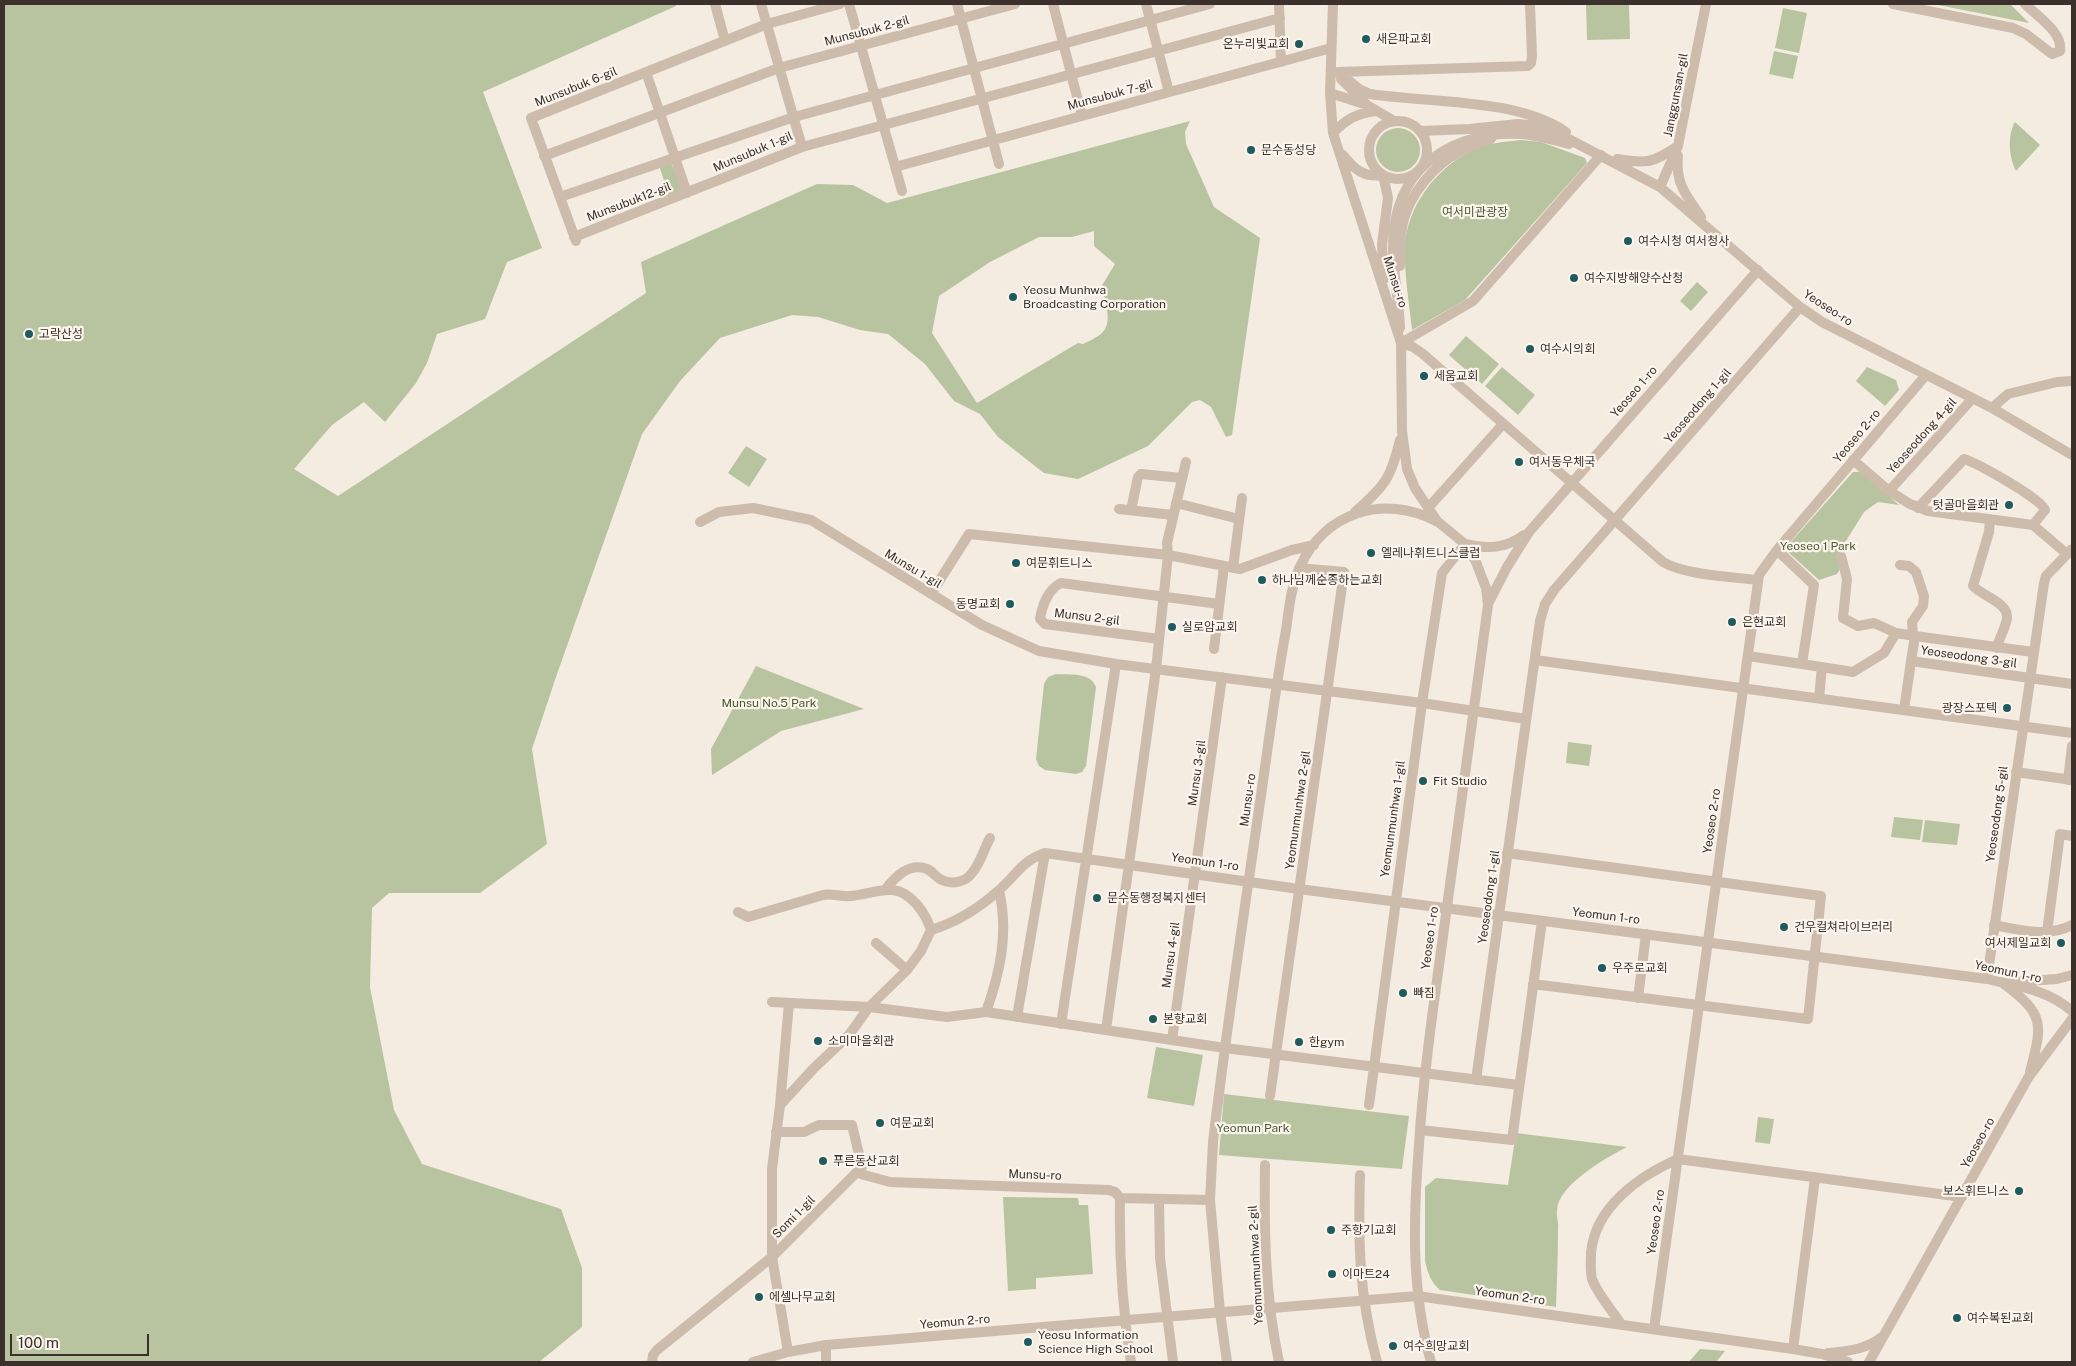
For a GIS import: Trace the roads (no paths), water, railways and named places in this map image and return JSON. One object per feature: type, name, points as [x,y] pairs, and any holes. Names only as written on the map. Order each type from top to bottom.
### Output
[{"type":"street","points":[[715,4],[725,41]]},
{"type":"street","name":"Munsubuk 1-gil","points":[[687,193],[802,147],[760,4]]},
{"type":"street","name":"Munsubuk 6-gil","points":[[575,239],[531,118],[807,8],[840,4]]},
{"type":"street","points":[[849,4],[902,191]]},
{"type":"street","points":[[957,4],[999,164]]},
{"type":"street","name":"Munsubuk 2-gil","points":[[779,68],[1015,4]]},
{"type":"street","points":[[1053,4],[1082,116]]},
{"type":"street","points":[[1146,4],[1169,92]]},
{"type":"street","points":[[794,117],[1210,4]]},
{"type":"street","points":[[1279,4],[1281,62]]},
{"type":"street","points":[[1333,4],[1332,37],[1338,72],[1344,84],[1366,106]]},
{"type":"street","points":[[1338,72],[1528,66],[1532,56],[1530,4]]},
{"type":"street","name":"Janggunsan-gil","points":[[1660,187],[1678,146],[1706,4]]},
{"type":"street","points":[[1893,4],[2013,28],[2026,34],[2052,54],[2056,54],[2060,51],[2061,46],[2053,30],[2025,4]]},
{"type":"street","points":[[802,147],[1280,18]]},
{"type":"street","name":"Munsu-ro","points":[[1332,37],[1330,93],[1333,133],[1401,344],[1402,431]]},
{"type":"street","name":"Munsubuk 7-gil","points":[[895,167],[1331,48]]},
{"type":"street","points":[[544,156],[779,68]]},
{"type":"street","name":"Munsubuk12-gil","points":[[575,239],[687,193],[646,72]]},
{"type":"street","points":[[1338,72],[1370,94],[1517,111],[1542,118],[1600,154]]},
{"type":"street","points":[[1330,93],[1366,106],[1394,121],[1408,123],[1420,131],[1425,140],[1427,149],[1422,167],[1400,205],[1394,228],[1393,253],[1399,299],[1401,344]]},
{"type":"street","points":[[1333,133],[1341,124],[1354,116],[1377,111]]},
{"type":"street","name":"Munsubuk 1-gil","points":[[675,158],[794,117]]},
{"type":"street","points":[[1385,293],[1382,244],[1388,202],[1382,175],[1372,162],[1370,144],[1378,129],[1394,121]]},
{"type":"street","points":[[1420,131],[1445,131],[1499,125],[1529,125],[1559,134],[1600,154]]},
{"type":"street","points":[[1399,299],[1403,222],[1410,205],[1420,189],[1434,171],[1450,158],[1470,147],[1504,134]]},
{"type":"street","points":[[1338,148],[1359,172],[1372,176],[1382,175],[1391,178],[1408,177],[1445,149],[1458,142],[1478,136],[1522,134],[1541,137],[1635,162],[1655,160],[1678,146]]},
{"type":"street","points":[[1678,146],[1676,171],[1680,185],[1708,227]]},
{"type":"street","points":[[1401,344],[1474,301],[1600,154]]},
{"type":"street","name":"Yeoseo-ro","points":[[1600,154],[1660,187],[1800,307],[1822,322],[1992,408],[2072,454]]},
{"type":"street","name":"Munsubuk12-gil","points":[[560,197],[675,158]]},
{"type":"street","name":"Yeoseo 1-ro","points":[[1529,532],[1758,270]]},
{"type":"street","name":"Yeoseodong 1-gil","points":[[1476,1080],[1540,621],[1545,604],[1554,590],[1800,307]]},
{"type":"street","points":[[1401,344],[1413,347],[1423,354],[1663,562],[1671,567],[1702,573],[1758,580]]},
{"type":"street","name":"Yeoseo 2-ro","points":[[1654,1329],[1758,580],[1761,571],[1777,550],[1926,375]]},
{"type":"street","points":[[1992,408],[2008,394],[2057,382],[2072,381]]},
{"type":"street","name":"Yeoseodong 4-gil","points":[[1889,491],[1972,399]]},
{"type":"street","points":[[1428,508],[1503,424]]},
{"type":"street","points":[[1402,431],[1409,476],[1437,521],[1465,544],[1500,547],[1511,544],[1529,532]]},
{"type":"street","points":[[1352,514],[1373,496],[1388,478],[1395,462],[1402,431]]},
{"type":"street","points":[[1918,508],[1964,459],[2020,489],[2044,506],[2045,510],[2032,525],[2070,551]]},
{"type":"street","name":"Yeoseodong 4-gil","points":[[1853,460],[1889,491],[1918,508],[1939,513],[2032,525]]},
{"type":"street","points":[[1106,1030],[1160,638],[1168,555],[1167,546],[1186,462]]},
{"type":"street","points":[[1131,510],[1138,477],[1141,474],[1182,478]]},
{"type":"street","points":[[1214,649],[1219,604],[1239,520],[1242,498]]},
{"type":"street","points":[[1176,503],[1239,520]]},
{"type":"street","name":"Munsu 1-gil","points":[[700,522],[719,512],[753,508],[811,520],[982,625],[1039,651],[1116,664],[1473,711]]},
{"type":"street","points":[[1120,509],[1173,516]]},
{"type":"street","name":"Munsu-ro","points":[[1227,1362],[1220,1312],[1210,1200],[1213,1142],[1276,684],[1290,606],[1300,568],[1314,545],[1339,520],[1352,514],[1376,509],[1394,509],[1416,512],[1437,521]]},
{"type":"street","points":[[1990,519],[1989,532],[1973,586],[1997,602],[2007,612],[2008,618],[1998,638],[1997,648]]},
{"type":"street","points":[[1488,605],[1507,567],[1529,532]]},
{"type":"street","points":[[931,594],[970,534],[1168,555],[1240,569],[1292,550],[1314,545]]},
{"type":"street","name":"Yeoseo 1-ro","points":[[1431,1362],[1423,1332],[1417,1296],[1414,1202],[1424,1073],[1488,605],[1482,577],[1465,544]]},
{"type":"street","name":"Yeomunmunhwa 1-gil","points":[[1370,1105],[1395,900],[1442,573],[1465,544]]},
{"type":"street","points":[[1777,550],[1814,585],[1802,664]]},
{"type":"street","name":"Yeoseodong 5-gil","points":[[1987,979],[2029,678],[2045,578],[2070,551]]},
{"type":"street","name":"Yeoseodong 3-gil","points":[[1841,556],[1847,579],[1843,618],[1857,626],[1874,623],[1896,633],[1914,636],[1911,661],[2072,684]]},
{"type":"street","points":[[1900,565],[1909,566],[1916,572],[1924,596],[1923,605],[1912,622],[1914,636],[2033,652]]},
{"type":"street","name":"Yeomunmunhwa 2-gil","points":[[1270,1096],[1344,572],[1300,568]]},
{"type":"street","name":"Munsu 2-gil","points":[[1160,638],[1045,624],[1040,619],[1045,600],[1060,583],[1219,604]]},
{"type":"street","points":[[1748,656],[1854,672],[1884,653],[1896,633]]},
{"type":"street","points":[[1535,660],[2072,733]]},
{"type":"street","points":[[1904,710],[1911,661]]},
{"type":"street","points":[[1061,1024],[1116,664]]},
{"type":"street","points":[[1819,698],[1822,667]]},
{"type":"street","name":"Munsu 3-gil","points":[[1195,873],[1222,677]]},
{"type":"street","points":[[1473,711],[1526,719]]},
{"type":"street","points":[[2016,772],[2070,780],[2072,746]]},
{"type":"street","points":[[2047,932],[2060,834],[2072,836]]},
{"type":"street","points":[[885,890],[896,877],[914,868],[927,869],[944,881],[955,882],[966,879],[973,872],[990,838]]},
{"type":"street","points":[[780,1105],[814,1068],[849,1035],[869,1007],[907,970],[921,951],[931,930],[961,918],[999,891],[1029,859],[1045,853]]},
{"type":"street","points":[[1017,1017],[1045,853]]},
{"type":"street","name":"Yeomun 1-ro","points":[[1045,853],[1087,857],[1299,888],[1815,958],[1987,979],[2039,990],[2061,1002],[2072,1012]]},
{"type":"street","points":[[1508,853],[1822,896],[1808,1019],[1533,984]]},
{"type":"street","name":"Munsu 4-gil","points":[[1172,1040],[1195,873]]},
{"type":"street","points":[[738,912],[748,917],[832,893],[849,896],[897,890],[911,899],[921,910],[931,930]]},
{"type":"street","points":[[986,1012],[997,980],[1004,933],[1004,910],[999,891]]},
{"type":"street","points":[[1420,1130],[1512,1140],[1542,921]]},
{"type":"street","points":[[1994,925],[2031,932],[2047,932],[2072,925]]},
{"type":"street","points":[[1638,998],[1646,934]]},
{"type":"street","points":[[876,942],[907,970]]},
{"type":"street","points":[[2001,982],[2057,978],[2072,975]]},
{"type":"street","points":[[2001,982],[2023,999],[2037,1018],[2038,1040],[2028,1078]]},
{"type":"street","points":[[772,1002],[869,1007],[947,1017],[986,1012],[1226,1048],[1519,1085]]},
{"type":"street","points":[[788,1352],[772,1257],[772,1169],[789,1003]]},
{"type":"street","name":"Yeoseo-ro","points":[[1869,1362],[1887,1334],[2028,1078],[2072,1019]]},
{"type":"street","points":[[776,1132],[804,1132],[819,1125],[852,1125],[862,1165],[857,1172]]},
{"type":"street","points":[[1621,1324],[1600,1294],[1592,1277],[1590,1265],[1594,1233],[1606,1213],[1630,1188],[1648,1174],[1678,1159],[1962,1197]]},
{"type":"street","name":"Yeomunmunhwa 2-gil","points":[[1265,1165],[1264,1228],[1269,1308],[1279,1362]]},
{"type":"street","name":"Munsu-ro","points":[[857,1172],[890,1182],[1109,1190],[1115,1192],[1120,1198],[1210,1200]]},
{"type":"street","name":"Somi 1-gil","points":[[652,1362],[653,1355],[662,1345],[695,1321],[772,1257],[857,1172]]},
{"type":"street","points":[[1360,1175],[1358,1238],[1363,1300],[1377,1362]]},
{"type":"street","points":[[1794,1349],[1815,1178]]},
{"type":"street","points":[[1120,1198],[1119,1245],[1124,1320],[1131,1362]]},
{"type":"street","points":[[1159,1199],[1160,1258],[1173,1362]]},
{"type":"street","name":"Yeomun 2-ro","points":[[753,1362],[788,1352],[826,1345],[1417,1296],[1794,1349],[1822,1354],[1848,1362]]},
{"type":"street","points":[[1822,1354],[1862,1349],[1871,1346],[1887,1334]]},
{"type":"street","points":[[826,1345],[826,1362]]},
{"type":"street","points":[[1822,1354],[1833,1362]]},
{"type":"place","name":"새은파교회","points":[[1366,39]]},
{"type":"place","name":"온누리빛교회","points":[[1299,44]]},
{"type":"place","name":"문수동성당","points":[[1251,150]]},
{"type":"place","name":"여수시청 여서청사","points":[[1628,241]]},
{"type":"place","name":"여수지방해양수산청","points":[[1574,278]]},
{"type":"place","name":"Yeosu Munhwa Broadcasting Corporation","points":[[1013,297]]},
{"type":"place","name":"고락산성","points":[[29,334]]},
{"type":"place","name":"여수시의회","points":[[1530,349]]},
{"type":"place","name":"세움교회","points":[[1424,376]]},
{"type":"place","name":"여서동우체국","points":[[1519,462]]},
{"type":"place","name":"텃골마을회관","points":[[2009,505]]},
{"type":"place","name":"엘레나휘트니스클럽","points":[[1371,553]]},
{"type":"place","name":"여문휘트니스","points":[[1016,563]]},
{"type":"place","name":"하나님께순종하는교회","points":[[1262,580]]},
{"type":"place","name":"동명교회","points":[[1010,604]]},
{"type":"place","name":"은현교회","points":[[1732,622]]},
{"type":"place","name":"실로암교회","points":[[1172,627]]},
{"type":"place","name":"광장스포텍","points":[[2007,708]]},
{"type":"place","name":"Fit Studio","points":[[1423,781]]},
{"type":"place","name":"문수동행정복지센터","points":[[1097,898]]},
{"type":"place","name":"건우컬쳐라이브러리","points":[[1784,927]]},
{"type":"place","name":"여서제일교회","points":[[2061,943]]},
{"type":"place","name":"우주로교회","points":[[1602,968]]},
{"type":"place","name":"빠짐","points":[[1403,993]]},
{"type":"place","name":"본향교회","points":[[1153,1019]]},
{"type":"place","name":"소미마을회관","points":[[818,1041]]},
{"type":"place","name":"한gym","points":[[1299,1042]]},
{"type":"place","name":"여문교회","points":[[880,1123]]},
{"type":"place","name":"푸른동산교회","points":[[823,1161]]},
{"type":"place","name":"보스휘트니스","points":[[2019,1191]]},
{"type":"place","name":"주향기교회","points":[[1331,1230]]},
{"type":"place","name":"이마트24","points":[[1332,1274]]},
{"type":"place","name":"에셀나무교회","points":[[759,1297]]},
{"type":"place","name":"여수복된교회","points":[[1957,1318]]},
{"type":"place","name":"Yeosu Information Science High School","points":[[1028,1342]]},
{"type":"place","name":"여수희망교회","points":[[1393,1346]]},
{"type":"park label","name":"여서미관광장","points":[[1475,212]]},
{"type":"park label","name":"Yeoseo 1 Park","points":[[1818,546]]},
{"type":"park label","name":"Munsu No.5 Park","points":[[769,703]]},
{"type":"park label","name":"Yeomun Park","points":[[1253,1128]]}]
